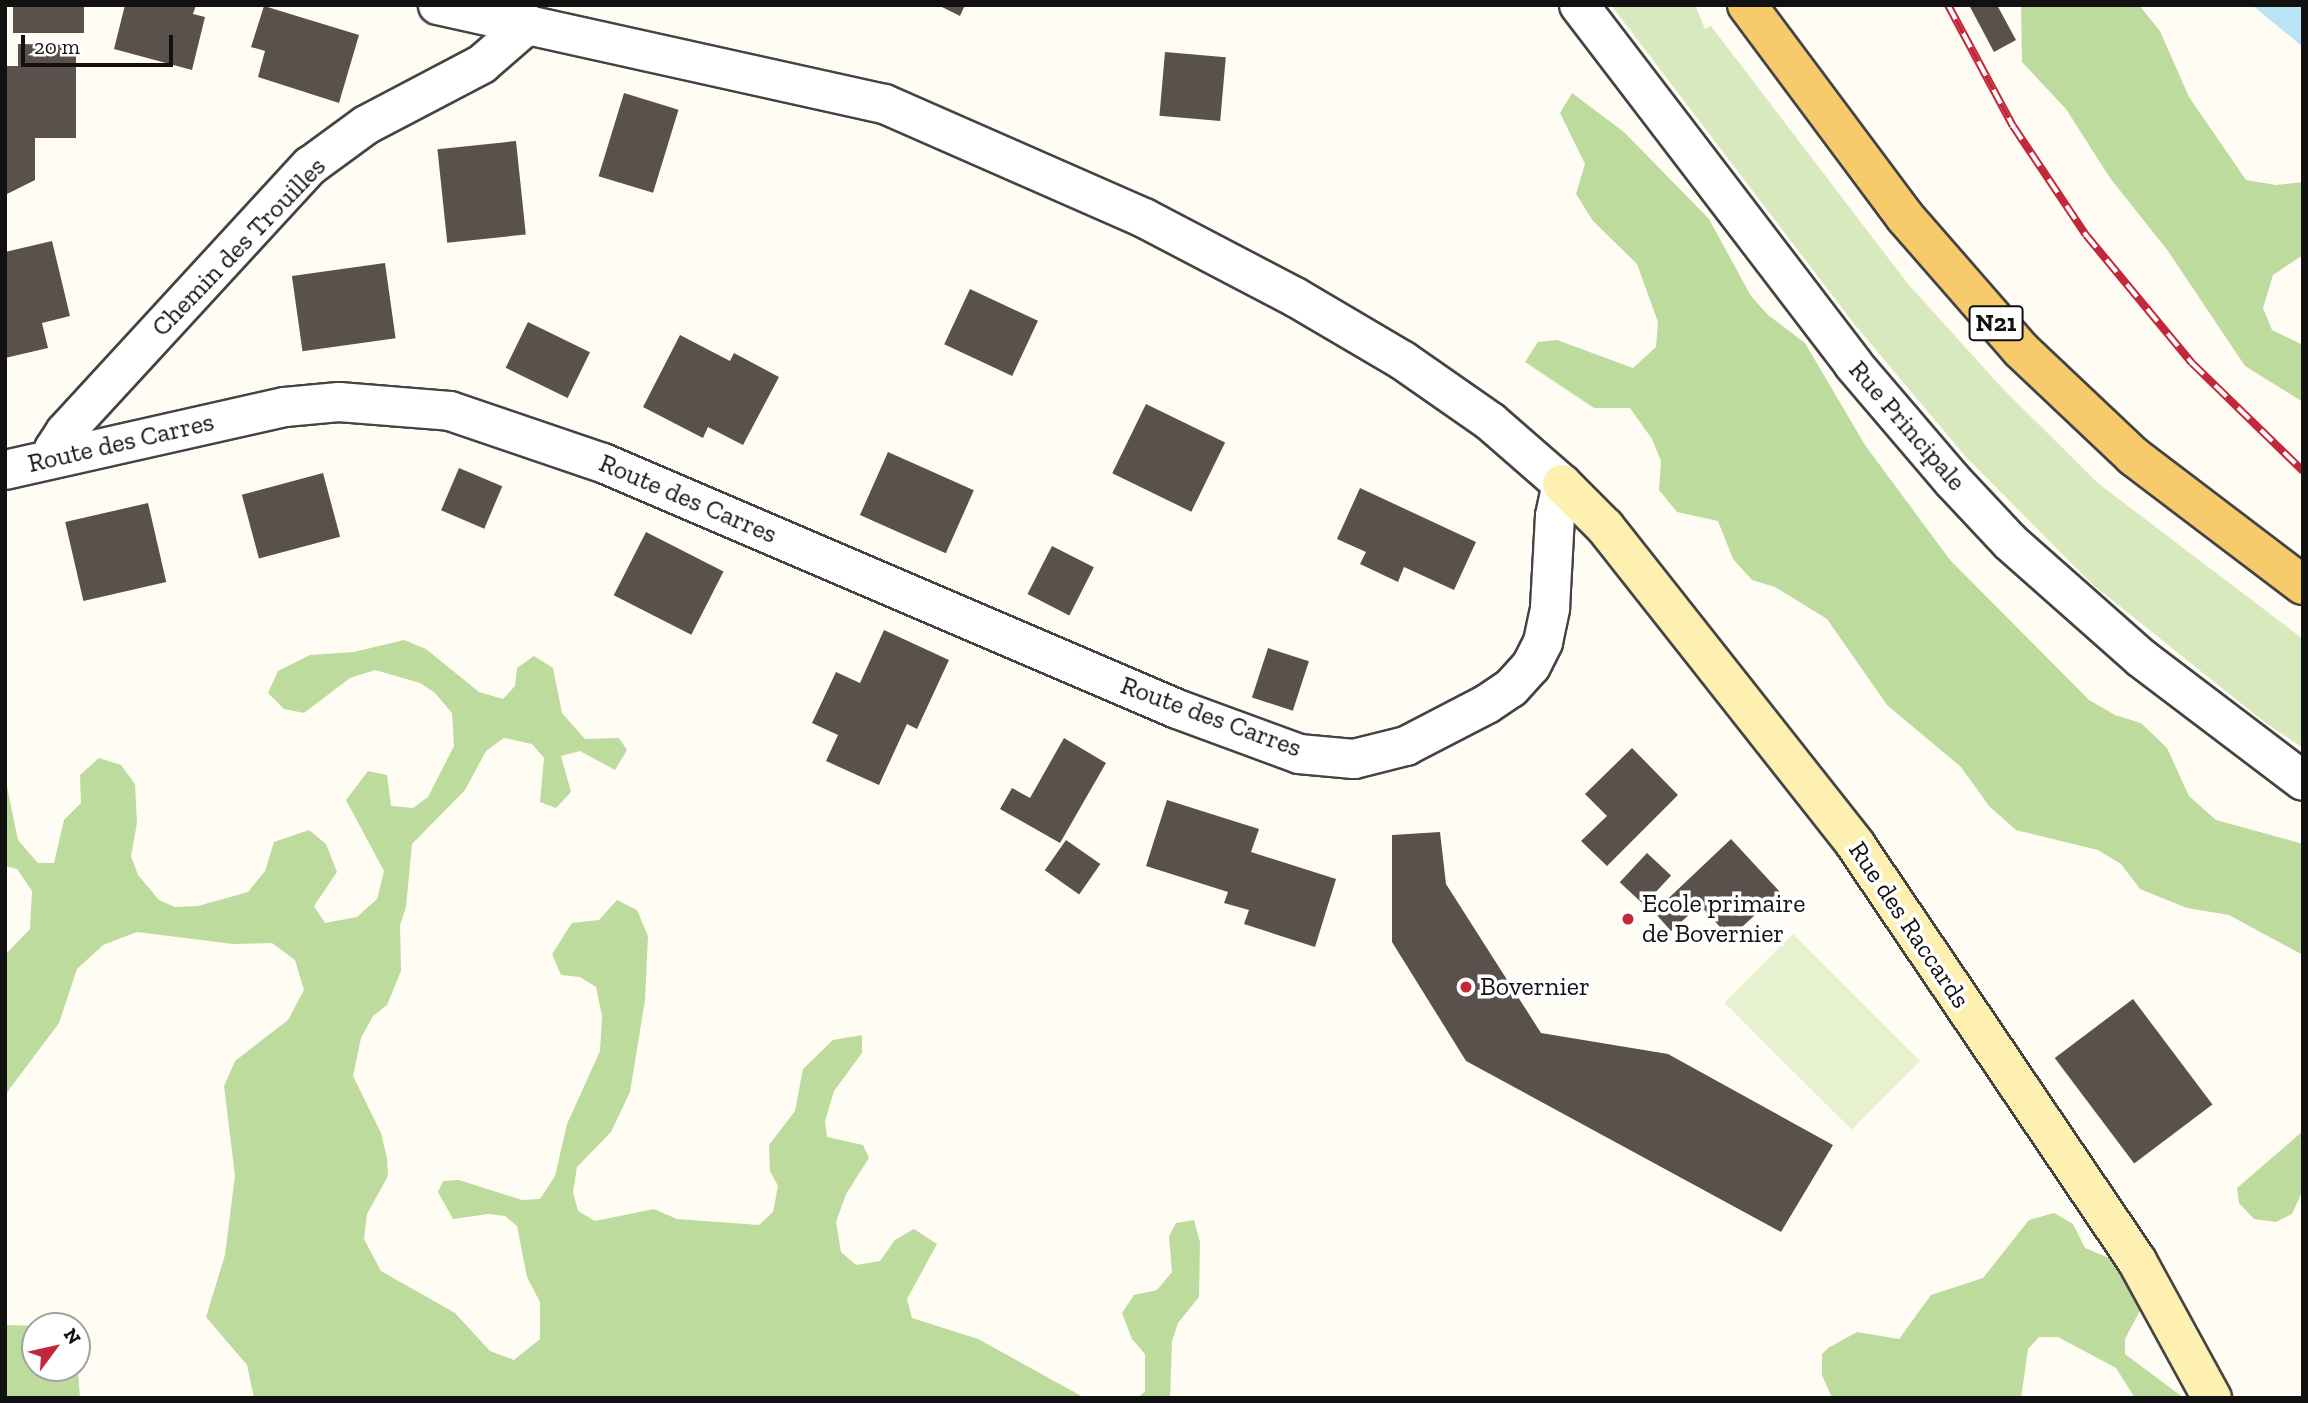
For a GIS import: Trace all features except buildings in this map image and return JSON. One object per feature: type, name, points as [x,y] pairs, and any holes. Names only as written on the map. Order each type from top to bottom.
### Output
[{"type":"main road","name":"N21","points":[[1747,5],[1905,217],[2021,351],[2151,471],[2303,585]]},
{"type":"street","points":[[438,5],[884,104],[1144,218],[1295,297],[1402,360],[1491,422],[1562,484]]},
{"type":"street","name":"Rue Principale","points":[[1579,5],[1845,353],[1952,480],[2010,542],[2141,658],[2303,781]]},
{"type":"street","name":"Chemin des Trouilles","points":[[55,458],[54,449],[65,432],[310,166],[366,125],[482,64],[528,24]]},
{"type":"street","name":"Route des Carres","points":[[5,471],[285,407],[339,402],[450,411],[639,477],[1177,709],[1299,754],[1354,759],[1406,746],[1449,727],[1511,688],[1531,666],[1544,642],[1550,608],[1555,516],[1562,484]]},
{"type":"street","name":"Rue des Raccards","points":[[1562,484],[1605,527],[1855,844],[2137,1261],[2212,1398]]},
{"type":"green space","points":[[1611,5],[1695,5],[1705,29],[1711,26],[1908,284],[2004,390],[2099,484],[2303,639],[2303,748],[2263,721],[2092,584],[1966,457],[1855,325]]},
{"type":"green space","points":[[2021,5],[2139,5],[2160,31],[2189,97],[2246,180],[2276,185],[2303,182],[2303,255],[2273,275],[2263,308],[2272,330],[2303,345],[2303,402],[2245,366],[2168,251],[2110,178],[2066,109],[2022,62]]},
{"type":"green space","points":[[1572,93],[1624,132],[1709,219],[1751,296],[1768,315],[1805,343],[1865,445],[1950,560],[2089,700],[2115,715],[2141,723],[2167,748],[2189,796],[2216,820],[2303,844],[2303,955],[2229,915],[2187,908],[2140,889],[2121,864],[2098,850],[2016,830],[1989,806],[1961,767],[1887,705],[1827,619],[1775,587],[1752,580],[1733,559],[1718,521],[1677,512],[1659,490],[1661,461],[1652,439],[1630,408],[1594,408],[1525,362],[1538,342],[1557,340],[1633,368],[1656,347],[1658,322],[1637,264],[1593,221],[1576,194],[1585,164],[1560,113]]},
{"type":"green space","points":[[404,640],[426,649],[479,692],[503,699],[515,686],[517,668],[534,656],[553,668],[562,713],[585,739],[619,738],[627,750],[615,770],[580,751],[561,756],[571,792],[556,808],[540,802],[544,758],[532,744],[504,738],[486,751],[465,790],[412,844],[406,907],[400,925],[401,971],[387,1005],[373,1016],[361,1038],[353,1076],[381,1133],[387,1158],[388,1176],[367,1214],[364,1239],[381,1271],[455,1313],[490,1351],[514,1360],[540,1339],[540,1302],[527,1277],[517,1226],[505,1216],[488,1214],[453,1219],[438,1192],[443,1181],[459,1180],[522,1200],[540,1199],[555,1176],[567,1124],[600,1051],[602,1016],[596,987],[580,977],[561,975],[552,954],[572,923],[599,920],[617,900],[637,910],[648,936],[645,1000],[630,1092],[611,1132],[577,1167],[573,1192],[578,1211],[595,1221],[654,1209],[677,1219],[759,1225],[773,1212],[778,1186],[770,1171],[769,1145],[795,1111],[803,1069],[833,1040],[862,1035],[862,1053],[834,1091],[825,1121],[827,1137],[863,1145],[869,1158],[846,1194],[836,1222],[841,1252],[856,1265],[880,1261],[895,1240],[914,1229],[937,1244],[907,1299],[912,1318],[978,1339],[1085,1398],[254,1398],[247,1365],[206,1317],[225,1255],[235,1176],[224,1086],[235,1061],[288,1020],[304,990],[295,960],[272,943],[233,944],[137,932],[103,945],[77,969],[59,1023],[5,1095],[5,955],[30,929],[32,891],[17,869],[5,866],[5,777],[18,840],[38,863],[54,863],[64,820],[81,803],[80,775],[99,758],[121,765],[135,784],[137,823],[131,856],[138,875],[159,900],[175,907],[198,906],[248,892],[265,871],[274,842],[309,830],[326,844],[337,872],[314,906],[325,923],[357,917],[377,899],[384,871],[346,800],[368,771],[387,775],[391,806],[413,808],[428,797],[454,746],[452,713],[435,693],[420,683],[375,670],[350,678],[304,713],[284,709],[268,693],[278,671],[310,655],[354,652]]},
{"type":"green space","points":[[1793,934],[1920,1061],[1852,1130],[1724,1003]]},
{"type":"green space","points":[[2303,1131],[2303,1190],[2292,1214],[2276,1222],[2254,1219],[2239,1203],[2237,1188]]},
{"type":"green space","points":[[2054,1213],[2073,1224],[2085,1248],[2128,1266],[2144,1303],[2125,1339],[2125,1354],[2184,1398],[2135,1398],[2116,1368],[2058,1337],[2039,1337],[2028,1349],[2021,1398],[1832,1398],[1822,1375],[1822,1354],[1828,1348],[1857,1332],[1899,1339],[1931,1295],[1983,1278],[2029,1220]]},
{"type":"green space","points":[[1194,1220],[1200,1242],[1199,1297],[1178,1323],[1172,1341],[1170,1398],[1138,1398],[1145,1391],[1145,1354],[1132,1339],[1122,1313],[1134,1295],[1157,1290],[1172,1272],[1169,1236],[1176,1223]]},
{"type":"green space","points":[[5,1325],[21,1325],[21,1382],[79,1382],[80,1398],[5,1398]]},
{"type":"water","points":[[2252,5],[2303,5],[2303,47]]},
{"type":"railway","points":[[1948,5],[2013,126],[2086,235],[2192,363],[2303,471]]},
{"type":"place","name":"Ecole primaire de Bovernier","points":[[1628,919]]},
{"type":"place","name":"Bovernier","points":[[1466,987]]}]
